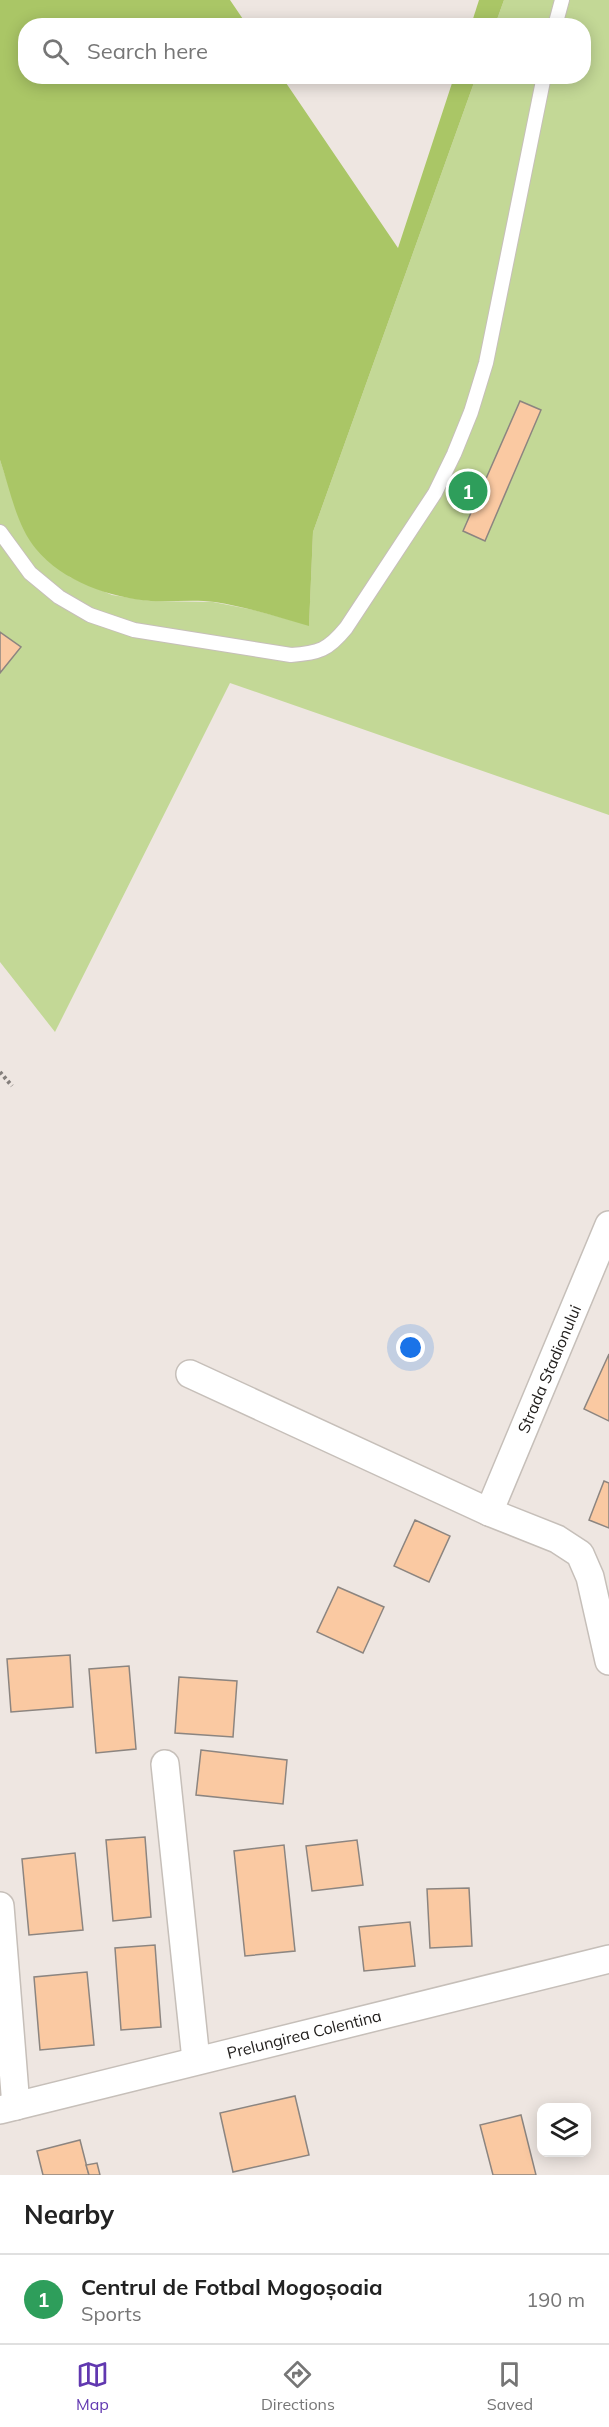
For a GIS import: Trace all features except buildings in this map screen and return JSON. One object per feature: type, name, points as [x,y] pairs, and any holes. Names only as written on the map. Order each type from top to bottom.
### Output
[{"type":"street","name":"Strada Stadionului","points":[[489,1512],[609,1225]]},
{"type":"street","points":[[190,1374],[489,1512],[557,1539],[580,1554],[590,1577],[609,1661]]},
{"type":"street","points":[[165,1764],[196,2060]]},
{"type":"street","points":[[0,1906],[8,2108]]},
{"type":"street","name":"Prelungirea Colentina","points":[[8,2108],[609,1959]]},
{"type":"lane","points":[[557,18],[562,0]]},
{"type":"lane","points":[[0,532],[30,573],[59,597],[90,615],[134,630],[291,655],[314,654],[332,645],[346,628],[435,494],[471,412],[486,363],[542,84]]},
{"type":"path","points":[[0,1072],[12,1086]]},
{"type":"green space","points":[[0,0],[230,0],[242,18],[18,18],[18,84],[287,84],[398,248],[452,84],[473,84],[313,532],[309,626],[251,609],[215,602],[151,601],[120,596],[73,579],[47,560],[29,539],[14,506],[0,460]]},
{"type":"green space","points":[[479,0],[504,0],[498,18],[473,18]]},
{"type":"green space","points":[[504,0],[609,0],[609,815],[230,683],[55,1032],[0,962],[0,460],[21,522],[70,577],[112,595],[150,601],[213,602],[309,625],[313,532],[473,84],[591,84],[591,18],[498,18]]},
{"type":"place","name":"Centrul de Fotbal Mogoșoaia","points":[[468,491]]}]
